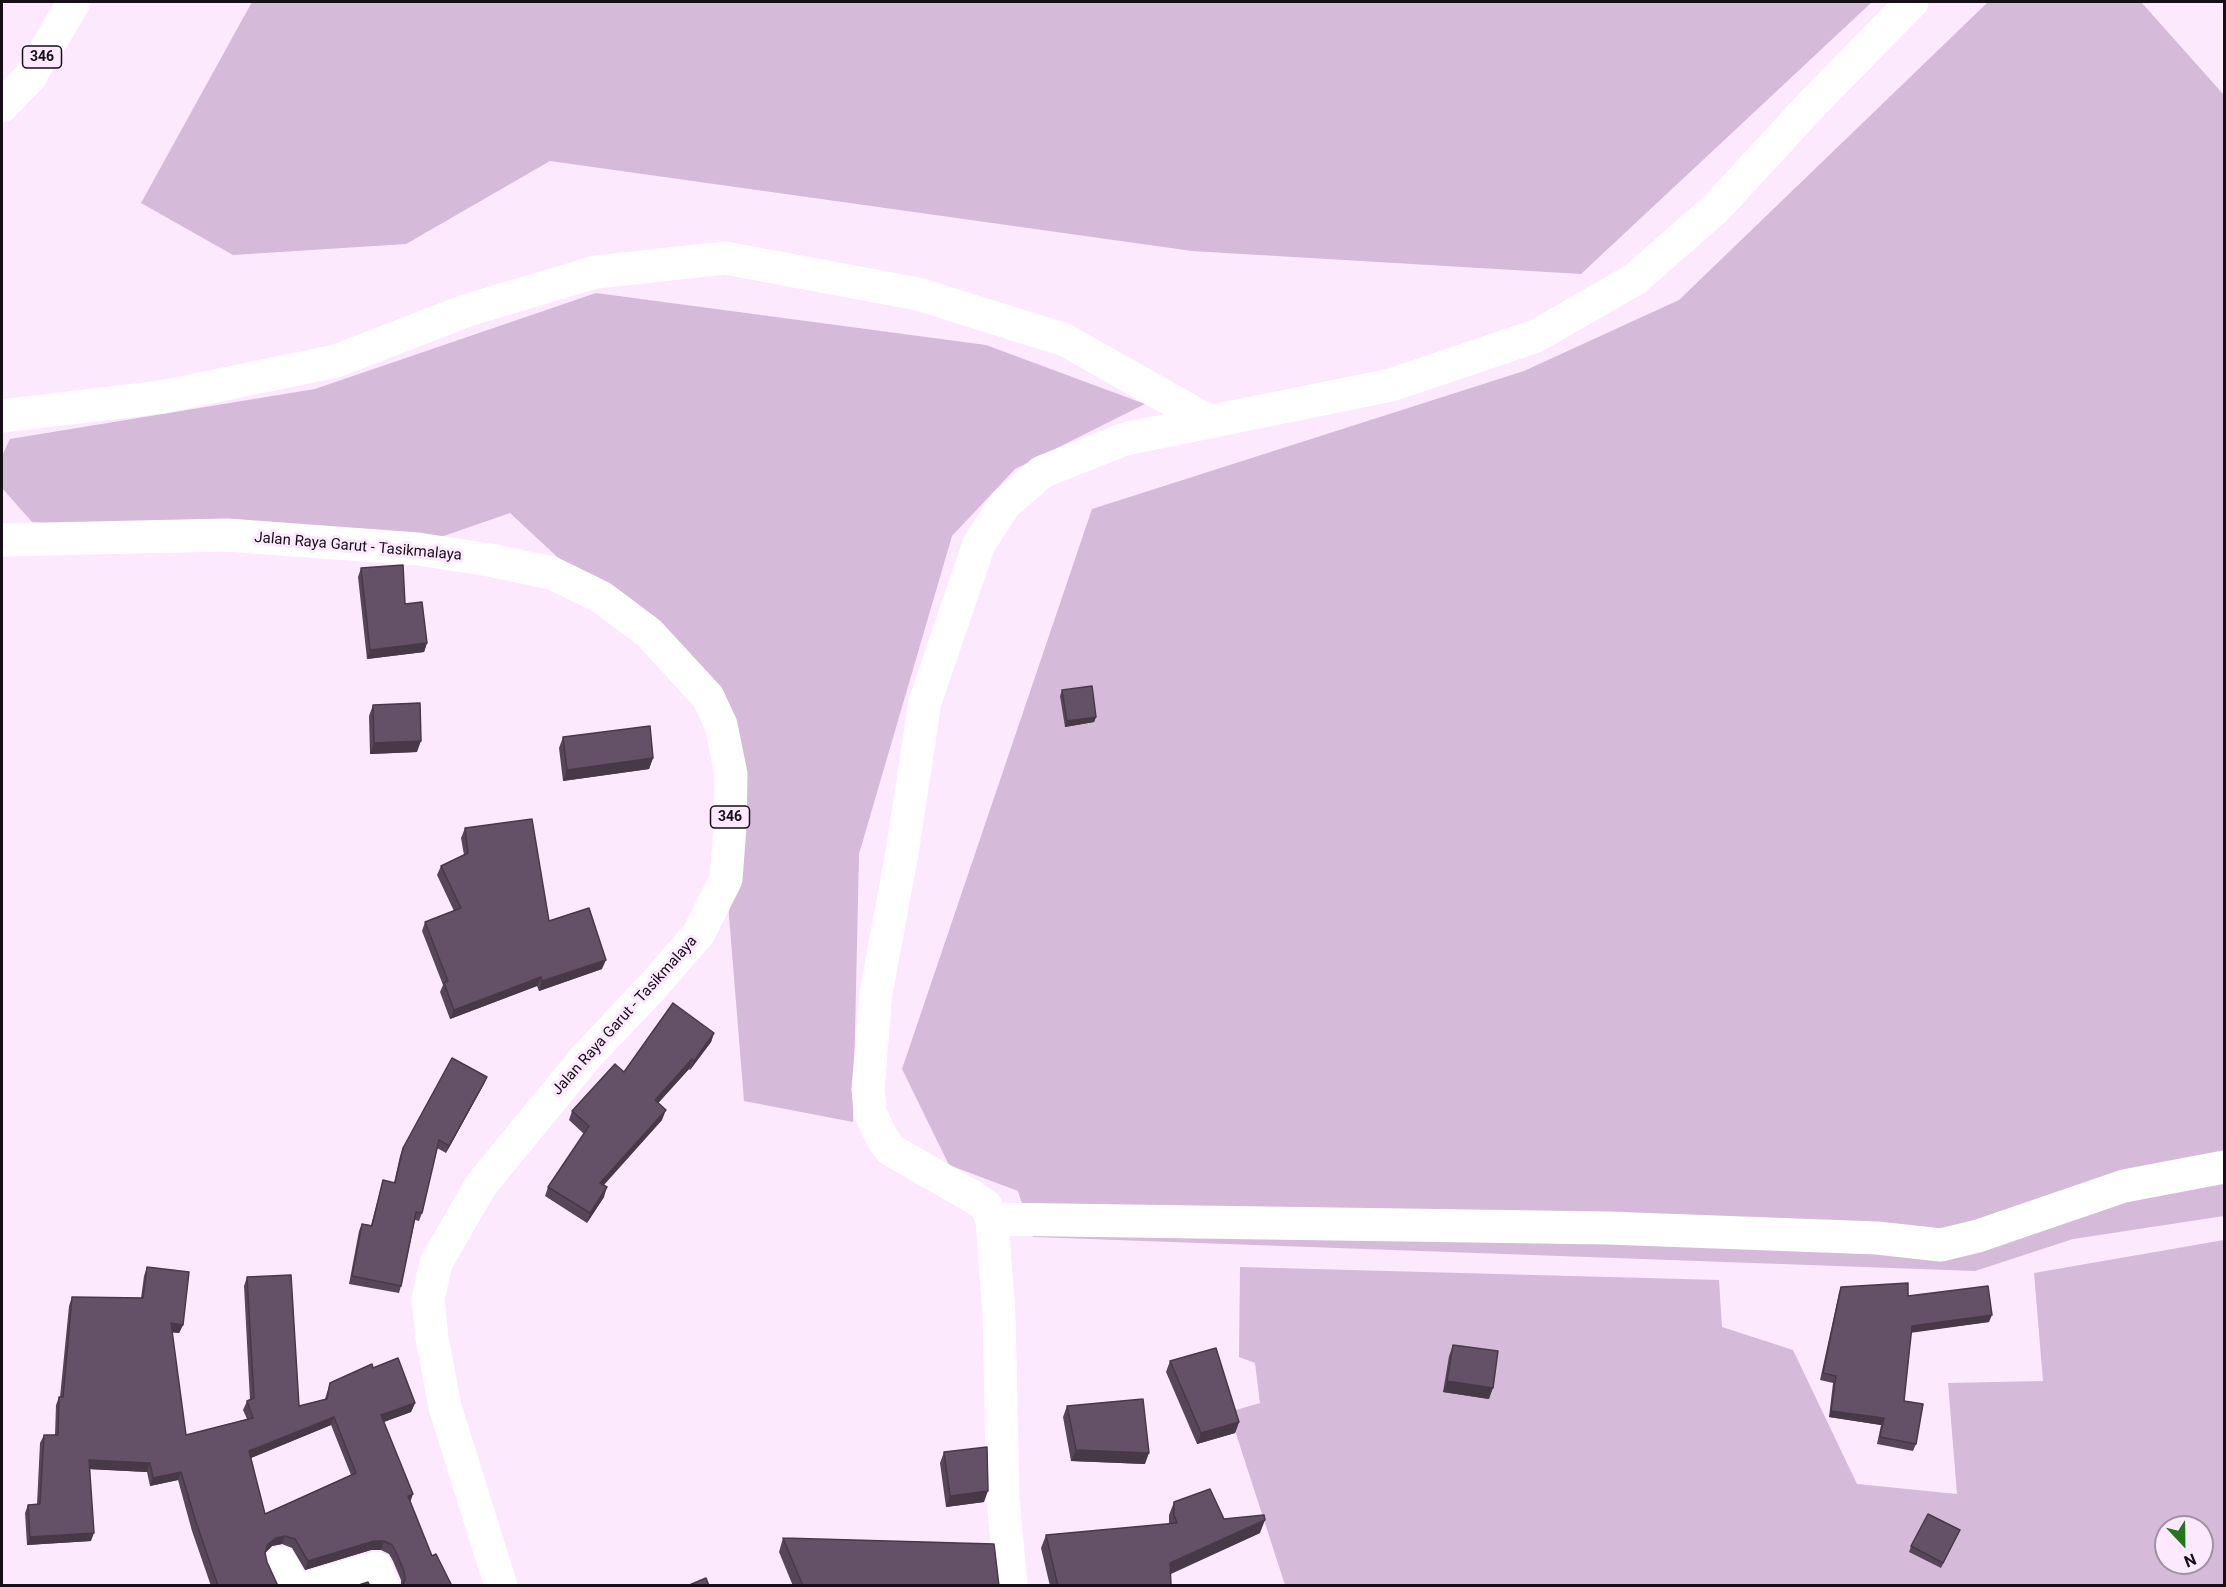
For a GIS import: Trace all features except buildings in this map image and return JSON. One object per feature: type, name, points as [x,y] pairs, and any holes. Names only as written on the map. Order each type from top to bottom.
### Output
[{"type":"street","name":"346","points":[[2,106],[28,78],[74,2]]},
{"type":"street","points":[[1011,1586],[1003,1499],[999,1316],[992,1219],[986,1206],[973,1197],[891,1150],[882,1138],[870,1112],[868,1089],[876,993],[902,853],[925,702],[980,544],[1005,504],[1042,472],[1125,439],[1391,385],[1413,378],[1536,336],[1635,279],[1716,208],[1812,103],[1912,2]]},
{"type":"street","points":[[2,416],[162,398],[336,361],[468,310],[596,272],[724,258],[918,294],[1065,340],[1210,422]]},
{"type":"street","name":"Jalan Raya Garut - Tasikmalaya","points":[[2,540],[227,535],[418,549],[552,573],[602,597],[649,633],[708,697],[721,725],[730,774],[730,827],[726,879],[699,933],[586,1057],[481,1185],[436,1263],[428,1299],[432,1338],[445,1407],[501,1586]]},
{"type":"street","points":[[992,1219],[1620,1228],[1877,1238],[1941,1245],[1978,1236],[2124,1186],[2224,1167]]},
{"type":"street","points":[[313,1586],[376,1568],[383,1586]]},
{"type":"shaded area","points":[[252,2],[1872,2],[1581,274],[1192,251],[550,161],[406,244],[233,255],[141,203]]},
{"type":"shaded area","points":[[1988,2],[2141,2],[2224,95],[2224,1216],[2073,1239],[1975,1271],[1033,1237],[1018,1191],[949,1165],[902,1069],[1092,509],[1524,371],[1679,300]]},
{"type":"shaded area","points":[[596,293],[986,345],[1145,404],[1015,469],[952,536],[859,854],[853,1122],[744,1101],[708,697],[510,513],[409,548],[32,522],[2,488],[2,456],[10,439],[315,389]]},
{"type":"shaded area","points":[[2224,1240],[2224,1585],[1285,1585],[1229,1412],[1260,1403],[1255,1363],[1239,1357],[1240,1267],[1719,1280],[1722,1327],[1793,1350],[1857,1484],[1957,1494],[1948,1383],[2043,1381],[2034,1273]]}]
